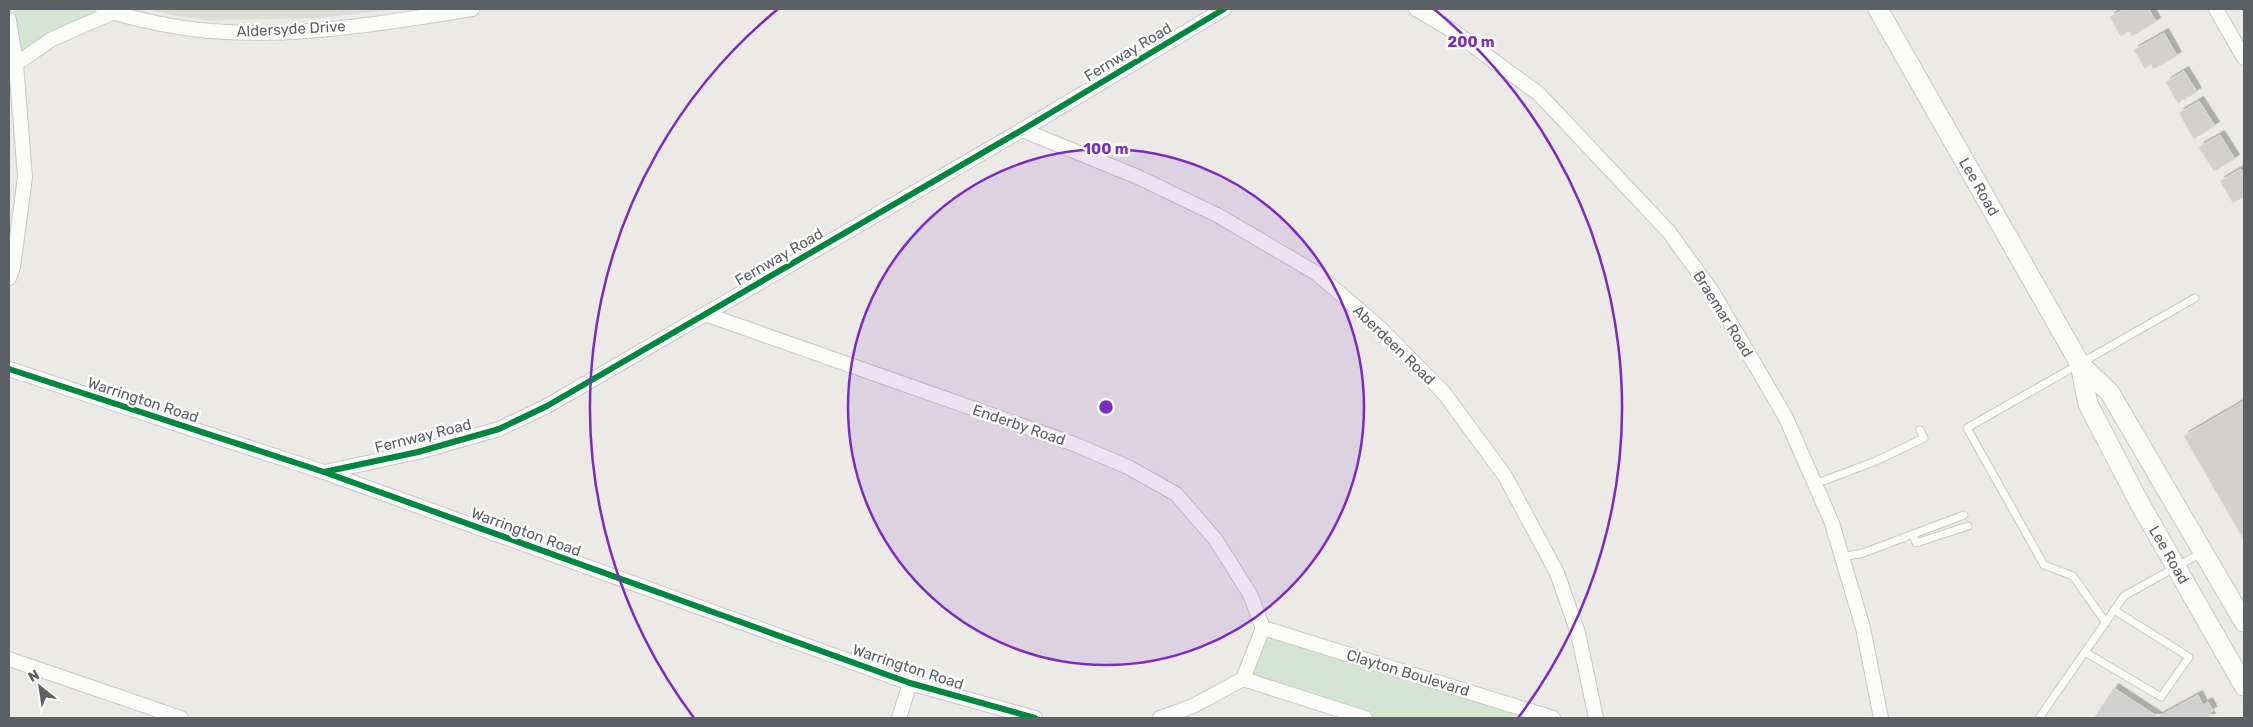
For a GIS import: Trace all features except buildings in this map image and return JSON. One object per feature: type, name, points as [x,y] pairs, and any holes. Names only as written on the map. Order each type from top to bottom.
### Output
[{"type":"main road","name":"Lee Road","points":[[1878,9],[2080,364],[2110,392],[2244,622]]},
{"type":"main road","name":"Lee Road","points":[[2080,364],[2088,404],[2140,504],[2244,686]]},
{"type":"street","name":"Aldersyde Drive","points":[[12,64],[52,39],[108,11],[170,27],[224,33],[275,33],[374,24],[472,9]]},
{"type":"street","name":"Fernway Road","points":[[324,472],[418,452],[499,430],[547,406],[1022,130],[1224,9]]},
{"type":"street","name":"Braemar Road","points":[[1416,9],[1453,31],[1540,94],[1669,232],[1713,292],[1786,418],[1832,522],[1863,628],[1881,718]]},
{"type":"street","points":[[2216,9],[2244,58]]},
{"type":"street","points":[[9,20],[24,177],[9,278]]},
{"type":"street","name":"Aberdeen Road","points":[[1022,130],[1138,177],[1219,216],[1316,273],[1379,327],[1444,394],[1506,476],[1557,573],[1578,633],[1596,718]]},
{"type":"street","name":"Enderby Road","points":[[705,314],[1074,444],[1128,467],[1176,494],[1215,539],[1250,594],[1262,628]]},
{"type":"street","name":"Warrington Road","points":[[9,369],[324,472],[910,683],[1035,718]]},
{"type":"street","points":[[1160,718],[1193,706],[1243,679],[1262,628]]},
{"type":"street","name":"Clayton Boulevard","points":[[1262,628],[1553,718]]},
{"type":"street","points":[[9,658],[181,718]]},
{"type":"street","points":[[1243,679],[1365,718]]},
{"type":"street","points":[[899,718],[910,683]]},
{"type":"lane","points":[[2106,623],[2073,576],[2044,565],[1967,428],[2195,298]]},
{"type":"lane","points":[[1815,484],[1876,461],[1924,438],[1920,430]]},
{"type":"lane","points":[[1842,557],[1863,553],[1964,515]]},
{"type":"lane","points":[[1913,534],[1916,543],[1968,526]]},
{"type":"lane","points":[[2038,718],[2124,596],[2203,552]]},
{"type":"lane","points":[[2085,652],[2161,697],[2189,657],[2114,610]]},
{"type":"shaded area","points":[[147,9],[396,9],[319,18],[208,20]]},
{"type":"green space","points":[[9,9],[103,9],[16,64]]},
{"type":"green space","points":[[1263,628],[1553,718],[1365,718],[1243,679]]},
{"type":"cycle path","points":[[324,472],[418,452],[499,429],[547,406],[1022,130],[1224,9]]},
{"type":"cycle path","points":[[9,369],[324,472],[910,683],[1035,718]]}]
